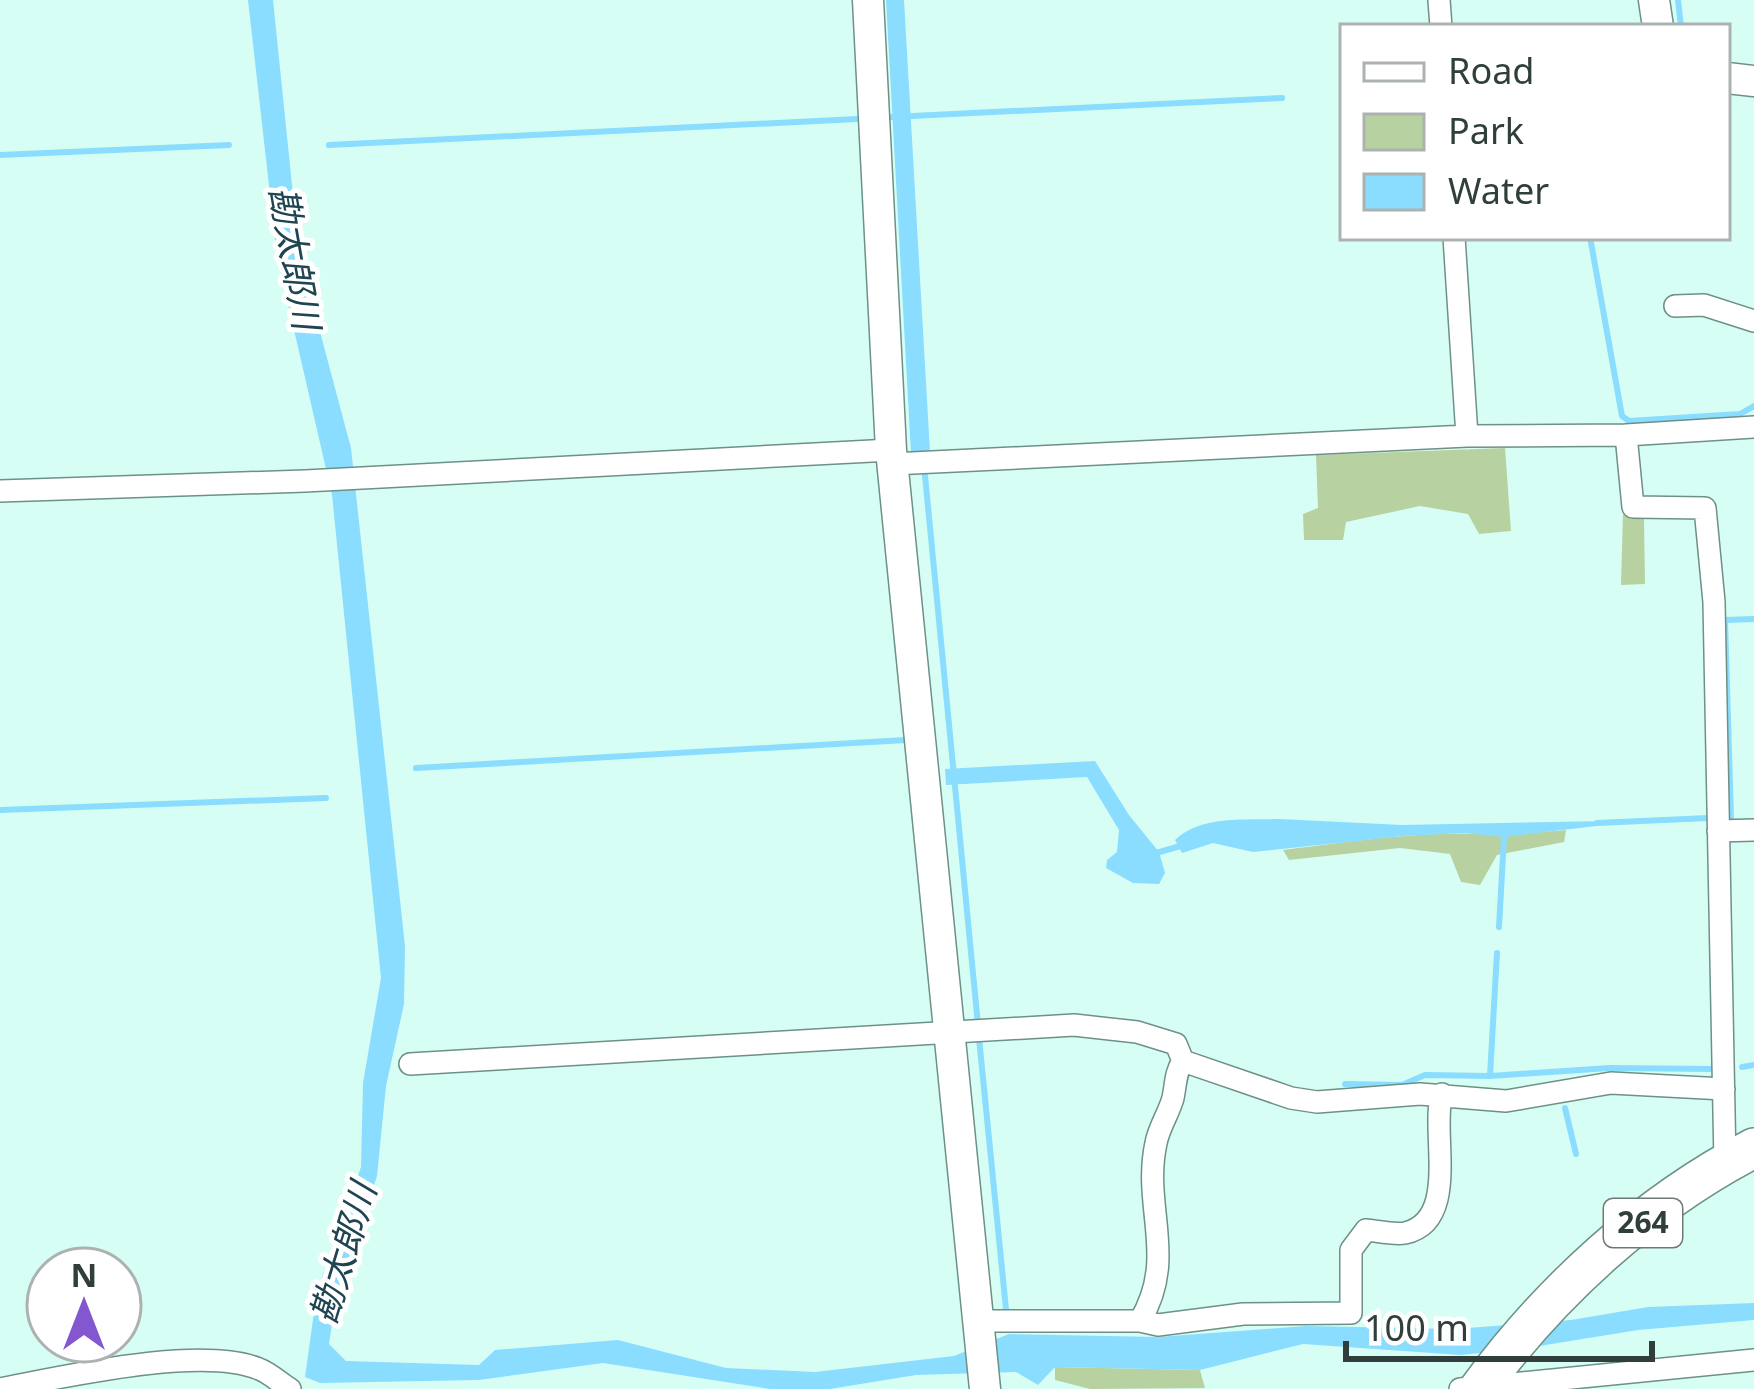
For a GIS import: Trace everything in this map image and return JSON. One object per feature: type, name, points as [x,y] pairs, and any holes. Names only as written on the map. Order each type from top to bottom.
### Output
[{"type":"highway","name":"264","points":[[1479,1383],[1584,1271],[1681,1192],[1740,1155]]},
{"type":"street","points":[[868,0],[896,459],[957,1033],[985,1387]]},
{"type":"street","points":[[1454,240],[1467,436]]},
{"type":"street","points":[[1675,306],[1704,304],[1754,321]]},
{"type":"street","points":[[0,491],[896,459],[936,462],[1754,427]]},
{"type":"street","points":[[1626,435],[1633,507],[1705,508],[1714,602],[1724,1089],[1740,1155]]},
{"type":"street","points":[[1718,831],[1754,830]]},
{"type":"street","points":[[410,1064],[1074,1025],[1137,1032],[1176,1043],[1183,1061],[1291,1098],[1317,1102],[1442,1094],[1506,1101],[1611,1083],[1724,1089]]},
{"type":"street","points":[[1140,1321],[1155,1296],[1160,1248],[1153,1208],[1156,1144],[1183,1061]]},
{"type":"street","points":[[980,1328],[1140,1321],[1158,1325],[1243,1314],[1351,1312],[1351,1250],[1366,1231],[1407,1233],[1425,1219],[1441,1190],[1437,1107],[1442,1094]]},
{"type":"street","points":[[0,1389],[63,1376],[213,1360],[258,1368],[290,1389]]},
{"type":"street","points":[[1479,1383],[1754,1360]]},
{"type":"green space","points":[[1505,448],[1511,531],[1479,534],[1468,514],[1420,506],[1346,522],[1343,540],[1304,540],[1303,514],[1318,508],[1316,455]]},
{"type":"green space","points":[[1623,512],[1644,518],[1645,584],[1621,585]]},
{"type":"green space","points":[[1566,830],[1564,842],[1497,855],[1480,885],[1461,882],[1450,854],[1400,848],[1289,860],[1283,850],[1425,835]]},
{"type":"green space","points":[[1055,1367],[1200,1370],[1205,1388],[1090,1389],[1055,1380]]},
{"type":"water","name":"勘太郎川","points":[[248,0],[273,0],[299,253],[351,448],[405,946],[404,1004],[386,1086],[377,1176],[334,1310],[329,1344],[346,1361],[479,1365],[495,1350],[618,1340],[726,1368],[815,1372],[954,1356],[1009,1334],[1158,1337],[1306,1326],[1455,1329],[1571,1320],[1648,1307],[1754,1303],[1754,1320],[1638,1330],[1461,1355],[1303,1344],[1200,1370],[1055,1367],[1038,1385],[1016,1372],[916,1375],[830,1389],[770,1389],[603,1363],[479,1380],[320,1383],[305,1377],[317,1291],[361,1167],[363,1083],[381,978],[332,495],[277,256]]},
{"type":"water","points":[[886,0],[904,0],[930,452],[911,453]]},
{"type":"water","points":[[1095,761],[1159,852],[1165,873],[1159,884],[1133,883],[1106,868],[1107,860],[1117,852],[1119,830],[1087,777],[946,785],[945,769]]},
{"type":"water","points":[[1280,819],[1402,825],[1605,821],[1605,825],[1504,837],[1465,833],[1403,836],[1253,852],[1213,843],[1182,853],[1175,840],[1211,823]]},
{"type":"waterway","points":[[1678,0],[1681,24]]},
{"type":"waterway","points":[[892,117],[1282,98]]},
{"type":"waterway","points":[[329,145],[857,119]]},
{"type":"waterway","points":[[0,155],[229,145]]},
{"type":"waterway","points":[[1591,240],[1622,416],[1629,421],[1740,414],[1754,406]]},
{"type":"waterway","points":[[924,465],[978,1025]]},
{"type":"waterway","points":[[1731,818],[1725,620],[1754,619]]},
{"type":"waterway","points":[[416,768],[906,740]]},
{"type":"waterway","points":[[0,810],[326,798]]},
{"type":"waterway","points":[[1597,823],[1708,818]]},
{"type":"waterway","points":[[1499,927],[1504,837]]},
{"type":"waterway","points":[[1156,853],[1184,845]]},
{"type":"waterway","points":[[1345,1084],[1402,1085],[1425,1075],[1490,1076],[1497,953]]},
{"type":"waterway","points":[[979,1038],[1006,1309]]},
{"type":"waterway","points":[[1742,1067],[1754,1065]]},
{"type":"waterway","points":[[1490,1076],[1609,1068],[1714,1069]]},
{"type":"waterway","points":[[1565,1108],[1576,1154]]}]
